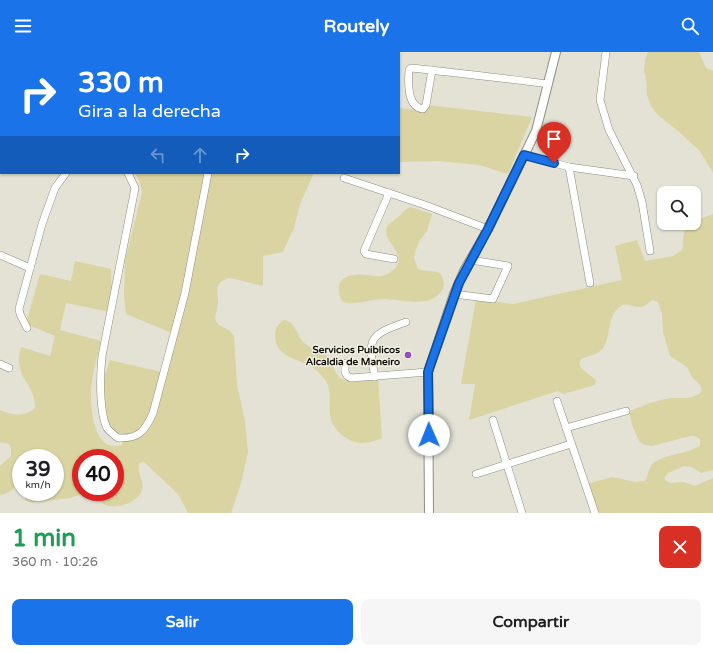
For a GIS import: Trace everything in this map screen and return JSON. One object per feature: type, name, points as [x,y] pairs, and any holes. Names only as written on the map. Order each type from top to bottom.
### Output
[{"type":"street","points":[[429,513],[428,372],[454,294],[536,131],[556,52]]},
{"type":"street","points":[[606,52],[600,100],[609,130],[634,176],[642,202],[650,251]]},
{"type":"street","points":[[432,70],[426,105],[423,109],[418,108],[412,101],[409,90],[409,70],[411,68],[432,70],[548,84]]},
{"type":"street","points":[[524,155],[569,168],[634,176]]},
{"type":"street","points":[[569,168],[590,283]]},
{"type":"street","points":[[28,328],[20,314],[19,309],[42,224],[55,188],[65,174]]},
{"type":"street","points":[[128,174],[135,188],[102,356],[101,368],[103,414],[106,425],[108,430],[118,438],[128,439],[140,434],[150,421],[153,413],[185,293],[208,174]]},
{"type":"street","points":[[344,178],[425,205],[488,229]]},
{"type":"street","points":[[389,193],[364,251],[366,254],[394,259]]},
{"type":"street","points":[[0,255],[30,268]]},
{"type":"street","points":[[454,294],[494,298],[508,266],[470,260]]},
{"type":"street","points":[[375,377],[370,356],[371,343],[377,334],[383,330],[406,322]]},
{"type":"street","points":[[346,363],[345,372],[347,376],[351,378],[428,372]]},
{"type":"street","points":[[0,364],[9,368]]},
{"type":"street","points":[[557,401],[595,513]]},
{"type":"street","points":[[566,428],[626,411]]},
{"type":"street","points":[[493,420],[522,513]]},
{"type":"street","points":[[476,474],[571,444]]},
{"type":"shaded area","points":[[648,52],[699,52],[706,68],[713,71],[713,173],[700,151],[658,115],[651,106],[647,95],[646,77],[644,72],[645,60]]},
{"type":"shaded area","points":[[427,105],[532,117],[508,174],[479,165],[438,161],[400,162],[400,108],[425,111]]},
{"type":"shaded area","points":[[135,174],[314,174],[300,204],[294,228],[283,252],[263,256],[263,286],[231,278],[222,281],[217,288],[218,304],[215,315],[216,321],[219,325],[230,331],[234,336],[237,385],[245,421],[248,452],[241,483],[231,513],[188,513],[178,494],[144,462],[139,463],[139,471],[143,487],[140,495],[124,505],[112,506],[102,503],[100,501],[124,501],[124,449],[72,449],[72,498],[64,499],[64,449],[12,449],[12,489],[0,495],[0,466],[11,456],[11,449],[9,444],[0,442],[0,410],[18,415],[27,413],[35,408],[32,392],[20,366],[19,357],[21,347],[50,356],[55,336],[26,324],[40,274],[71,281],[75,261],[111,269],[112,299],[110,312],[66,303],[60,330],[101,341],[92,380],[91,400],[94,424],[98,434],[104,442],[112,446],[122,445],[122,440],[109,427],[104,416],[103,381],[110,360],[161,372],[172,333],[126,314],[124,294],[125,261],[142,192],[140,182]]},
{"type":"shaded area","points":[[411,207],[432,214],[427,231],[420,240],[414,258],[418,269],[440,273],[444,283],[442,291],[435,298],[413,302],[378,299],[358,303],[343,302],[339,287],[342,280],[349,276],[358,275],[384,276],[398,265],[399,259],[397,253],[389,241],[386,229],[390,223],[405,210]]},
{"type":"shaded area","points":[[713,214],[713,470],[701,473],[692,467],[684,466],[668,473],[665,480],[670,483],[683,482],[695,486],[713,478],[713,513],[596,513],[586,484],[612,477],[635,482],[645,481],[651,466],[655,462],[660,459],[689,451],[700,445],[700,439],[695,436],[690,436],[652,446],[645,445],[640,442],[633,428],[629,411],[661,400],[671,398],[690,398],[702,391],[700,385],[692,377],[687,367],[670,356],[663,332],[662,314],[658,302],[653,300],[642,307],[624,305],[616,310],[611,320],[608,338],[603,348],[596,354],[581,359],[579,364],[582,369],[596,380],[595,385],[563,394],[558,391],[469,420],[475,384],[461,384],[476,299],[513,304],[622,280],[615,246],[637,240],[645,261],[673,256],[682,250],[685,230],[701,230],[701,219]]},
{"type":"shaded area","points":[[284,320],[291,323],[303,342],[329,358],[340,378],[351,382],[378,379],[382,438],[361,443],[350,440],[337,430],[331,420],[330,393],[326,381],[319,372],[313,368],[283,353],[276,343],[276,328]]},
{"type":"shaded area","points":[[28,501],[45,501],[36,502]]},
{"type":"place","name":"Servicios Puiblicos Alcaldia de Maneiro","points":[[408,355]]},
{"type":"route","points":[[429,435],[428,372],[454,294],[464,271],[488,229],[524,155],[554,163]]}]
